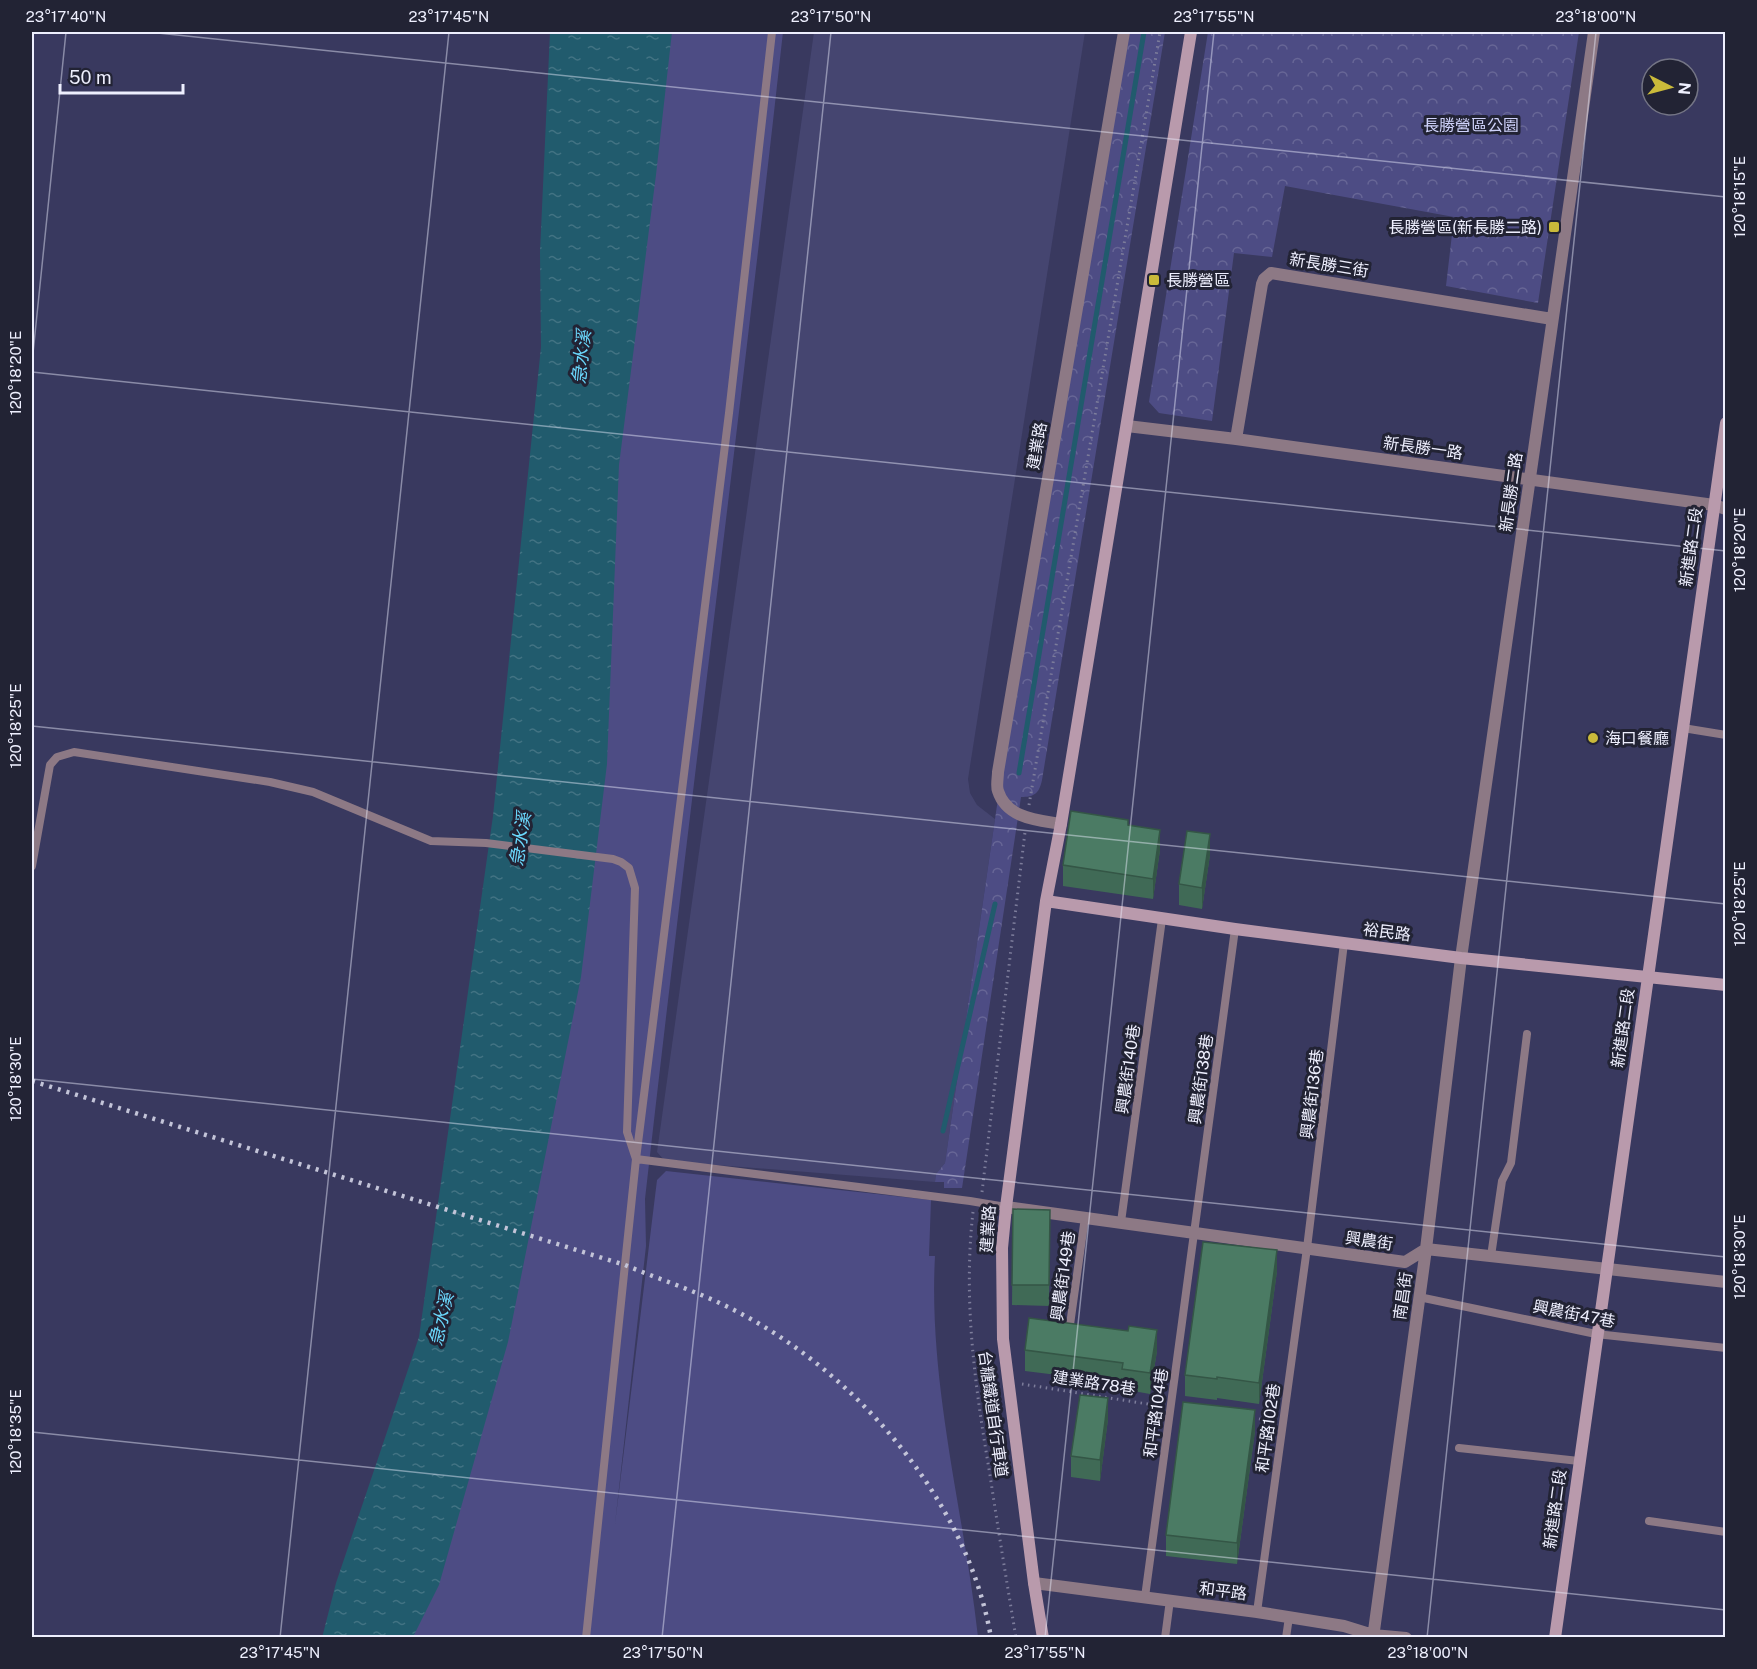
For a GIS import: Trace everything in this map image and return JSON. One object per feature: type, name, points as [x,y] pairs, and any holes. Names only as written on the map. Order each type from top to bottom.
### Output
[{"type":"street","name":"建業路","points":[[1062,825],[1026,819],[1017,815],[1003,801],[998,790],[998,772],[1124,32]]},
{"type":"street","name":"建業路","points":[[1043,1638],[1003,1339],[1001,1294],[1006,1207],[1046,902],[1062,825],[1191,32]]},
{"type":"street","name":"新長勝二路","points":[[1461,958],[1594,32]]},
{"type":"street","name":"新長勝三街","points":[[1236,439],[1262,284],[1271,273],[1552,319]]},
{"type":"street","name":"新進路二段","points":[[1555,1638],[1647,976],[1683,728],[1719,507],[1725,423]]},
{"type":"street","name":"新長勝一路","points":[[1127,426],[1529,479],[1719,507]]},
{"type":"street","name":"裕民路","points":[[1046,902],[1461,958],[1725,985]]},
{"type":"street","name":"南昌街","points":[[1373,1636],[1426,1249],[1461,958]]},
{"type":"street","name":"興農街","points":[[1006,1207],[1405,1262],[1426,1249]]},
{"type":"street","points":[[1426,1249],[1725,1282]]},
{"type":"street","name":"和平路","points":[[1034,1583],[1257,1612],[1344,1626],[1373,1636],[1406,1638]]},
{"type":"lane","points":[[586,1638],[636,1159],[729,412],[772,32]]},
{"type":"lane","points":[[1683,728],[1725,735]]},
{"type":"lane","points":[[32,866],[50,765],[57,757],[74,752],[270,782],[313,792],[431,841],[486,843],[621,862],[629,868],[635,888],[627,1132],[636,1159]]},
{"type":"lane","name":"興農街140巷","points":[[1121,1222],[1162,919]]},
{"type":"lane","name":"興農街138巷","points":[[1194,1232],[1235,929]]},
{"type":"lane","name":"興農街136巷","points":[[1307,1248],[1344,943]]},
{"type":"lane","points":[[1491,1256],[1502,1181],[1511,1163],[1527,1034]]},
{"type":"lane","points":[[636,1159],[1006,1207]]},
{"type":"lane","name":"興農街149巷","points":[[1068,1339],[1085,1217]]},
{"type":"lane","name":"和平路104巷","points":[[1145,1597],[1194,1232]]},
{"type":"lane","name":"和平路102巷","points":[[1257,1612],[1307,1248]]},
{"type":"lane","name":"興農街47巷","points":[[1419,1297],[1596,1334],[1725,1348]]},
{"type":"lane","points":[[1459,1448],[1579,1461]]},
{"type":"lane","points":[[1649,1521],[1725,1532]]},
{"type":"lane","points":[[1165,1638],[1170,1600]]},
{"type":"lane","points":[[1286,1638],[1289,1617]]},
{"type":"path","name":"台糖鐵道自行車道","points":[[1016,1638],[971,1345],[970,1240],[974,1209],[981,1193],[1026,819],[1160,32]]},
{"type":"path","name":"建業路78巷","points":[[1008,1382],[1170,1407]]},
{"type":"path","points":[[1249,1418],[1282,1422]]},
{"type":"shaded area","points":[[814,32],[1085,32],[968,779],[970,793],[977,805],[995,819],[945,1163],[936,1174],[935,1182],[665,1161],[657,1152]]},
{"type":"green space","points":[[657,32],[783,32],[645,1199],[646,1246],[615,1524],[657,1180],[666,1171],[931,1200],[929,1256],[935,1256],[934,1304],[942,1400],[978,1637],[404,1638]]},
{"type":"green space","points":[[1126,32],[1165,32],[1042,780],[1035,794],[1021,797],[962,1188],[944,1188],[944,1182],[935,1182],[936,1174],[945,1163],[1002,771]]},
{"type":"green space","name":"長勝營區公園","points":[[1208,32],[1579,32],[1538,303],[1446,286],[1454,217],[1285,186],[1272,257],[1234,253],[1212,421],[1159,413],[1149,402]]},
{"type":"water","name":"急水溪","points":[[550,32],[672,32],[619,465],[607,764],[581,977],[508,1342],[439,1585],[413,1637],[322,1638],[336,1583],[419,1337],[493,816],[541,347],[540,252]]},
{"type":"building","points":[[1071,811],[1128,820],[1128,825],[1160,830],[1153,879],[1063,865]]},
{"type":"building","points":[[1187,831],[1210,834],[1202,888],[1179,884]]},
{"type":"building","points":[[1013,1209],[1050,1210],[1049,1285],[1012,1285]]},
{"type":"building","points":[[1203,1242],[1277,1250],[1259,1383],[1185,1375]]},
{"type":"building","points":[[1029,1318],[1128,1331],[1129,1326],[1157,1330],[1150,1373],[1122,1369],[1123,1363],[1025,1350]]},
{"type":"building","points":[[1080,1395],[1108,1398],[1100,1460],[1071,1456]]},
{"type":"building","points":[[1183,1402],[1255,1410],[1237,1543],[1166,1535]]},
{"type":"waterway","points":[[1019,773],[1144,32]]},
{"type":"waterway","points":[[943,1131],[995,904]]},
{"type":"railway","points":[[32,1081],[625,1265],[721,1304],[779,1336],[822,1368],[863,1405],[900,1446],[932,1490],[958,1538],[978,1587],[991,1638]]},
{"type":"place","name":"長勝營區(新長勝二路)","points":[[1554,227]]},
{"type":"place","name":"長勝營區","points":[[1154,280]]},
{"type":"place","name":"海口餐廳","points":[[1593,738]]}]
